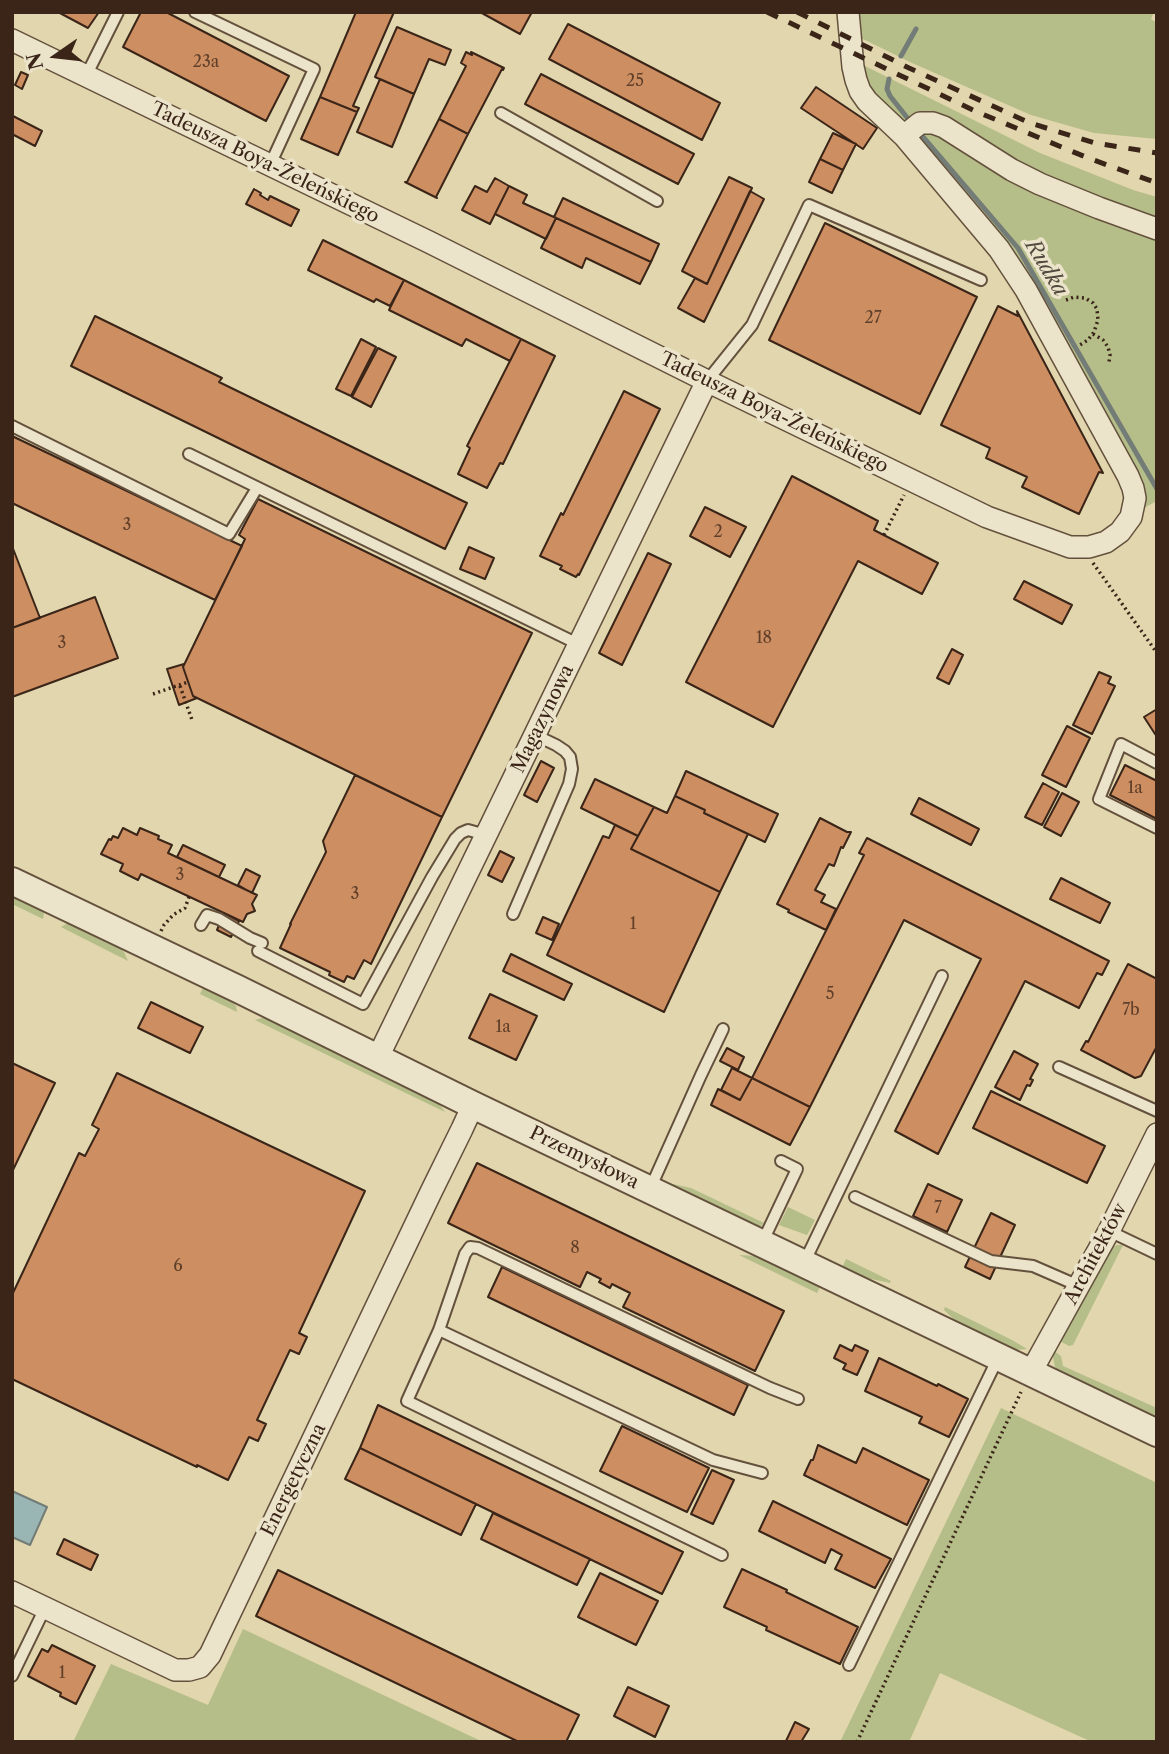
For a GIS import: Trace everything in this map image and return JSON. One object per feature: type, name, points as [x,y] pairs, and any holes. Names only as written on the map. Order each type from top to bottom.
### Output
[{"type":"street","points":[[848,12],[853,67],[860,91],[867,101],[910,131],[999,249],[1026,290],[1128,476],[1135,498],[1126,525],[1114,537],[1089,547]]},
{"type":"street","name":"Tadeusza Boya-Żeleńskiego","points":[[12,40],[987,517],[1070,547],[1089,547]]},
{"type":"street","points":[[910,131],[933,122],[1012,170],[1099,208],[1157,229]]},
{"type":"street","name":"Magazynowa","points":[[378,1057],[707,381]]},
{"type":"street","name":"Przemysłowa","points":[[12,881],[1157,1433]]},
{"type":"street","name":"Energetyczna","points":[[12,1592],[175,1670],[200,1668],[210,1655],[472,1104]]},
{"type":"street","name":"Architektów","points":[[1031,1372],[1109,1231],[1157,1134]]},
{"type":"lane","points":[[86,76],[118,12]]},
{"type":"lane","points":[[195,12],[314,69],[270,165]]},
{"type":"lane","points":[[501,113],[657,201]]},
{"type":"lane","points":[[707,381],[752,325],[809,205],[981,280]]},
{"type":"lane","points":[[12,426],[229,534],[257,488]]},
{"type":"lane","points":[[189,454],[580,645]]},
{"type":"lane","points":[[513,914],[569,784],[572,769],[570,757],[565,751],[535,735]]},
{"type":"lane","points":[[1157,763],[1121,744],[1099,799],[1157,828]]},
{"type":"lane","points":[[201,925],[207,915],[219,919],[260,947],[363,1004],[455,839],[468,830],[486,835]]},
{"type":"lane","points":[[804,1263],[942,976]]},
{"type":"lane","points":[[650,1189],[723,1029]]},
{"type":"lane","points":[[1059,1067],[1157,1111]]},
{"type":"lane","points":[[762,1243],[797,1169],[781,1161]]},
{"type":"lane","points":[[855,1197],[991,1261],[1033,1266],[1079,1286]]},
{"type":"lane","points":[[1109,1231],[1157,1254]]},
{"type":"lane","points":[[722,1555],[407,1401],[439,1330],[465,1254],[470,1247],[478,1248],[799,1399]]},
{"type":"lane","points":[[439,1330],[713,1460],[762,1473]]},
{"type":"lane","points":[[849,1665],[999,1356]]},
{"type":"lane","points":[[12,1676],[45,1608]]},
{"type":"path","points":[[1066,300],[1085,298],[1097,309],[1098,320],[1093,334],[1077,347]]},
{"type":"path","points":[[1093,334],[1108,347],[1109,362]]},
{"type":"path","points":[[884,535],[905,493]]},
{"type":"path","points":[[1089,547],[1094,566],[1157,653]]},
{"type":"path","points":[[153,694],[188,682]]},
{"type":"path","points":[[180,685],[192,720]]},
{"type":"path","points":[[150,947],[164,925],[173,915],[185,908],[189,897]]},
{"type":"path","points":[[857,1742],[1031,1372]]},
{"type":"green space","points":[[858,12],[1154,12],[1151,19],[1157,23],[1157,139],[1094,133],[1031,115],[859,37]]},
{"type":"green space","points":[[861,64],[1040,153],[1157,197],[1157,221],[1013,164],[978,141],[904,127],[879,100]]},
{"type":"green space","points":[[928,129],[1128,230],[1157,239],[1157,501],[1142,509],[1138,477],[916,139]]},
{"type":"green space","points":[[12,897],[44,912],[43,919],[12,904]]},
{"type":"green space","points":[[68,923],[118,947],[128,961],[61,927]]},
{"type":"green space","points":[[203,988],[232,1002],[237,1012],[200,994]]},
{"type":"green space","points":[[262,1018],[437,1101],[445,1112],[255,1020]]},
{"type":"green space","points":[[668,1183],[691,1188],[764,1223],[755,1226]]},
{"type":"green space","points":[[788,1207],[815,1220],[807,1235],[779,1225]]},
{"type":"green space","points":[[1123,1245],[1073,1345],[1069,1346],[1058,1340],[1111,1248]]},
{"type":"green space","points":[[739,1255],[758,1256],[821,1285],[817,1293]]},
{"type":"green space","points":[[846,1259],[891,1281],[890,1283],[857,1276],[842,1268]]},
{"type":"green space","points":[[945,1307],[1027,1349],[1015,1350],[960,1325],[944,1310]]},
{"type":"green space","points":[[1054,1351],[1061,1356],[1063,1366],[1157,1408],[1157,1418],[1064,1373],[1063,1375],[1055,1367]]},
{"type":"green space","points":[[1001,1408],[1157,1483],[1157,1742],[1092,1742],[940,1673],[909,1742],[840,1742]]},
{"type":"green space","points":[[243,1629],[483,1742],[73,1742],[111,1664],[208,1705]]},
{"type":"water","points":[[12,1491],[47,1507],[30,1545],[12,1537]]},
{"type":"building","points":[[58,12],[99,12],[88,28]]},
{"type":"building","points":[[141,12],[166,12],[289,76],[266,121],[123,47]]},
{"type":"building","points":[[356,12],[394,12],[353,106],[359,108],[357,112],[320,97]]},
{"type":"building","points":[[480,12],[532,12],[520,34]]},
{"type":"building","points":[[568,24],[720,103],[702,140],[549,59]]},
{"type":"building","points":[[397,27],[451,50],[445,65],[429,59],[414,94],[375,77]]},
{"type":"building","points":[[466,52],[504,68],[468,134],[439,119],[466,66],[461,63]]},
{"type":"building","points":[[21,72],[28,75],[22,89],[15,85]]},
{"type":"building","points":[[541,74],[694,154],[678,184],[525,104]]},
{"type":"building","points":[[380,79],[414,94],[392,147],[357,132]]},
{"type":"building","points":[[816,87],[877,128],[863,149],[801,108]]},
{"type":"building","points":[[320,97],[357,112],[338,155],[301,139]]},
{"type":"building","points":[[13,116],[42,131],[35,146],[12,134]]},
{"type":"building","points":[[439,119],[468,134],[437,198],[405,182]]},
{"type":"building","points":[[833,133],[856,144],[843,170],[820,159]]},
{"type":"building","points":[[820,159],[843,170],[832,193],[809,182]]},
{"type":"building","points":[[729,177],[752,188],[707,284],[682,271]]},
{"type":"building","points":[[495,178],[509,186],[490,224],[462,210],[475,186],[487,192]]},
{"type":"building","points":[[509,186],[527,195],[523,203],[556,218],[546,239],[495,214]]},
{"type":"building","points":[[254,189],[268,200],[270,196],[299,210],[291,226],[246,204]]},
{"type":"building","points":[[750,191],[764,199],[704,322],[678,308],[695,278],[707,284]]},
{"type":"building","points":[[563,198],[659,244],[651,262],[554,217]]},
{"type":"building","points":[[556,218],[651,262],[640,284],[586,258],[582,268],[541,248]]},
{"type":"building","points":[[825,223],[977,297],[920,414],[769,340]]},
{"type":"building","points":[[323,240],[404,280],[390,306],[376,299],[374,302],[308,270]]},
{"type":"building","points":[[404,280],[521,339],[510,361],[466,339],[462,346],[389,310]]},
{"type":"building","points":[[998,306],[1018,316],[1017,311],[1103,473],[1099,472],[1079,514],[1022,487],[1027,477],[986,458],[990,448],[941,425]]},
{"type":"building","points":[[95,316],[222,378],[219,382],[467,503],[445,549],[71,366]]},
{"type":"building","points":[[361,339],[376,347],[351,396],[336,389]]},
{"type":"building","points":[[521,339],[555,356],[503,464],[500,463],[487,488],[458,474],[470,448],[467,446]]},
{"type":"building","points":[[378,348],[396,357],[371,407],[352,397]]},
{"type":"building","points":[[624,391],[660,409],[576,577],[560,569],[562,566],[540,556]]},
{"type":"building","points":[[12,436],[242,546],[215,600],[12,503]]},
{"type":"building","points":[[792,476],[878,521],[874,530],[938,563],[922,594],[858,561],[773,727],[686,682]]},
{"type":"building","points":[[258,499],[532,633],[442,817],[193,696],[183,667],[245,539],[239,535]]},
{"type":"building","points":[[705,507],[746,527],[730,557],[690,536]]},
{"type":"building","points":[[12,546],[40,618],[12,628]]},
{"type":"building","points":[[469,547],[494,558],[485,579],[460,569]]},
{"type":"building","points":[[648,553],[671,564],[622,665],[599,653]]},
{"type":"building","points":[[1024,581],[1072,605],[1062,624],[1014,599]]},
{"type":"building","points":[[95,597],[118,658],[12,697],[12,628]]},
{"type":"building","points":[[952,649],[963,655],[949,684],[937,678]]},
{"type":"building","points":[[184,664],[193,696],[197,698],[179,705],[167,669]]},
{"type":"building","points":[[1099,672],[1111,677],[1108,683],[1115,686],[1092,734],[1073,725]]},
{"type":"building","points":[[1157,709],[1157,737],[1144,717]]},
{"type":"building","points":[[1067,726],[1090,738],[1066,787],[1042,775]]},
{"type":"building","points":[[541,761],[554,768],[537,802],[524,795]]},
{"type":"building","points":[[1125,765],[1157,781],[1157,819],[1110,795]]},
{"type":"building","points":[[686,771],[778,814],[765,842],[675,796]]},
{"type":"building","points":[[355,775],[442,817],[371,964],[364,960],[354,979],[347,976],[344,982],[329,975],[330,972],[280,948],[326,852],[323,841]]},
{"type":"building","points":[[595,779],[654,807],[638,836],[581,808]]},
{"type":"building","points":[[1043,783],[1059,792],[1042,825],[1025,817]]},
{"type":"building","points":[[1062,793],[1079,802],[1061,836],[1044,827]]},
{"type":"building","points":[[675,796],[748,834],[720,892],[631,849],[654,807],[667,813]]},
{"type":"building","points":[[919,798],[979,829],[971,845],[911,814]]},
{"type":"building","points":[[820,818],[851,832],[843,848],[841,847],[834,866],[829,864],[815,890],[825,895],[821,902],[836,909],[826,930],[777,904]]},
{"type":"building","points":[[615,825],[638,836],[631,849],[720,892],[664,1012],[547,955],[603,836],[609,838]]},
{"type":"building","points":[[123,828],[137,835],[140,828],[159,836],[158,839],[172,845],[168,853],[257,895],[252,904],[255,911],[247,914],[243,922],[141,874],[138,880],[120,871],[123,864],[101,854],[109,839],[113,836],[118,838]]},
{"type":"building","points":[[867,838],[1109,961],[1102,975],[1097,973],[1079,1008],[1025,981],[938,1154],[895,1131],[981,959],[904,920],[810,1107],[752,1078],[864,855],[859,853]]},
{"type":"building","points":[[183,845],[225,865],[219,877],[177,857]]},
{"type":"building","points":[[500,851],[514,858],[502,882],[488,875]]},
{"type":"building","points":[[246,869],[260,876],[252,893],[238,885]]},
{"type":"building","points":[[1061,878],[1110,903],[1100,923],[1050,899]]},
{"type":"building","points":[[224,913],[239,921],[231,937],[217,930]]},
{"type":"building","points":[[543,917],[559,924],[552,940],[536,933]]},
{"type":"building","points":[[511,954],[572,984],[564,1000],[503,971]]},
{"type":"building","points":[[1128,964],[1157,979],[1157,1046],[1141,1076],[1135,1078],[1081,1050],[1086,1041],[1088,1042]]},
{"type":"building","points":[[490,994],[537,1016],[516,1060],[469,1038]]},
{"type":"building","points":[[151,1002],[203,1027],[190,1053],[138,1028]]},
{"type":"building","points":[[727,1048],[744,1057],[738,1070],[720,1061]]},
{"type":"building","points":[[1014,1051],[1038,1064],[1030,1079],[1033,1080],[1030,1086],[1027,1085],[1020,1100],[995,1087]]},
{"type":"building","points":[[12,1063],[55,1083],[12,1172]]},
{"type":"building","points":[[732,1068],[752,1078],[740,1100],[721,1090]]},
{"type":"building","points":[[117,1073],[365,1191],[299,1333],[307,1337],[299,1354],[290,1350],[257,1420],[266,1424],[258,1441],[249,1437],[228,1480],[12,1379],[12,1295],[79,1153],[85,1156],[99,1129],[92,1125]]},
{"type":"building","points":[[752,1078],[810,1107],[790,1145],[711,1105],[718,1089],[740,1100]]},
{"type":"building","points":[[991,1091],[1105,1146],[1087,1183],[973,1128]]},
{"type":"building","points":[[477,1163],[784,1311],[755,1371],[623,1307],[630,1293],[612,1284],[610,1288],[599,1282],[601,1279],[587,1272],[580,1287],[448,1223]]},
{"type":"building","points":[[928,1184],[962,1200],[947,1232],[913,1216]]},
{"type":"building","points":[[991,1213],[1015,1225],[990,1279],[965,1267]]},
{"type":"building","points":[[502,1267],[748,1385],[734,1415],[488,1297]]},
{"type":"building","points":[[840,1345],[852,1351],[855,1345],[868,1351],[857,1375],[843,1369],[846,1364],[834,1358]]},
{"type":"building","points":[[879,1358],[968,1399],[949,1437],[919,1423],[922,1417],[865,1391]]},
{"type":"building","points":[[378,1405],[683,1552],[662,1594],[360,1448]]},
{"type":"building","points":[[622,1426],[709,1468],[687,1512],[600,1471]]},
{"type":"building","points":[[818,1445],[856,1463],[863,1448],[929,1480],[907,1525],[804,1475]]},
{"type":"building","points":[[360,1448],[476,1504],[461,1535],[345,1479]]},
{"type":"building","points":[[712,1470],[734,1480],[713,1524],[691,1514]]},
{"type":"building","points":[[773,1501],[891,1559],[875,1588],[835,1569],[842,1555],[831,1549],[825,1563],[759,1531]]},
{"type":"building","points":[[493,1513],[590,1559],[577,1585],[481,1539]]},
{"type":"building","points":[[64,1539],[98,1555],[91,1570],[57,1554]]},
{"type":"building","points":[[742,1569],[858,1627],[840,1664],[766,1630],[767,1627],[724,1607]]},
{"type":"building","points":[[278,1570],[579,1715],[566,1742],[519,1742],[256,1616]]},
{"type":"building","points":[[600,1573],[658,1601],[636,1645],[578,1617]]},
{"type":"building","points":[[52,1645],[95,1666],[76,1704],[28,1676],[42,1649],[48,1652]]},
{"type":"building","points":[[628,1687],[669,1706],[655,1737],[614,1716]]},
{"type":"building","points":[[795,1722],[809,1729],[801,1742],[786,1741]]},
{"type":"waterway","name":"Rudka","points":[[901,56],[916,29]]},
{"type":"waterway","name":"Rudka","points":[[889,79],[887,89],[890,96],[913,125]]},
{"type":"waterway","name":"Rudka","points":[[919,132],[1018,248],[1157,489]]},
{"type":"railway","points":[[767,12],[975,111],[1088,158],[1157,183]]},
{"type":"railway","points":[[797,12],[909,68],[1030,123],[1095,143],[1157,153]]}]
